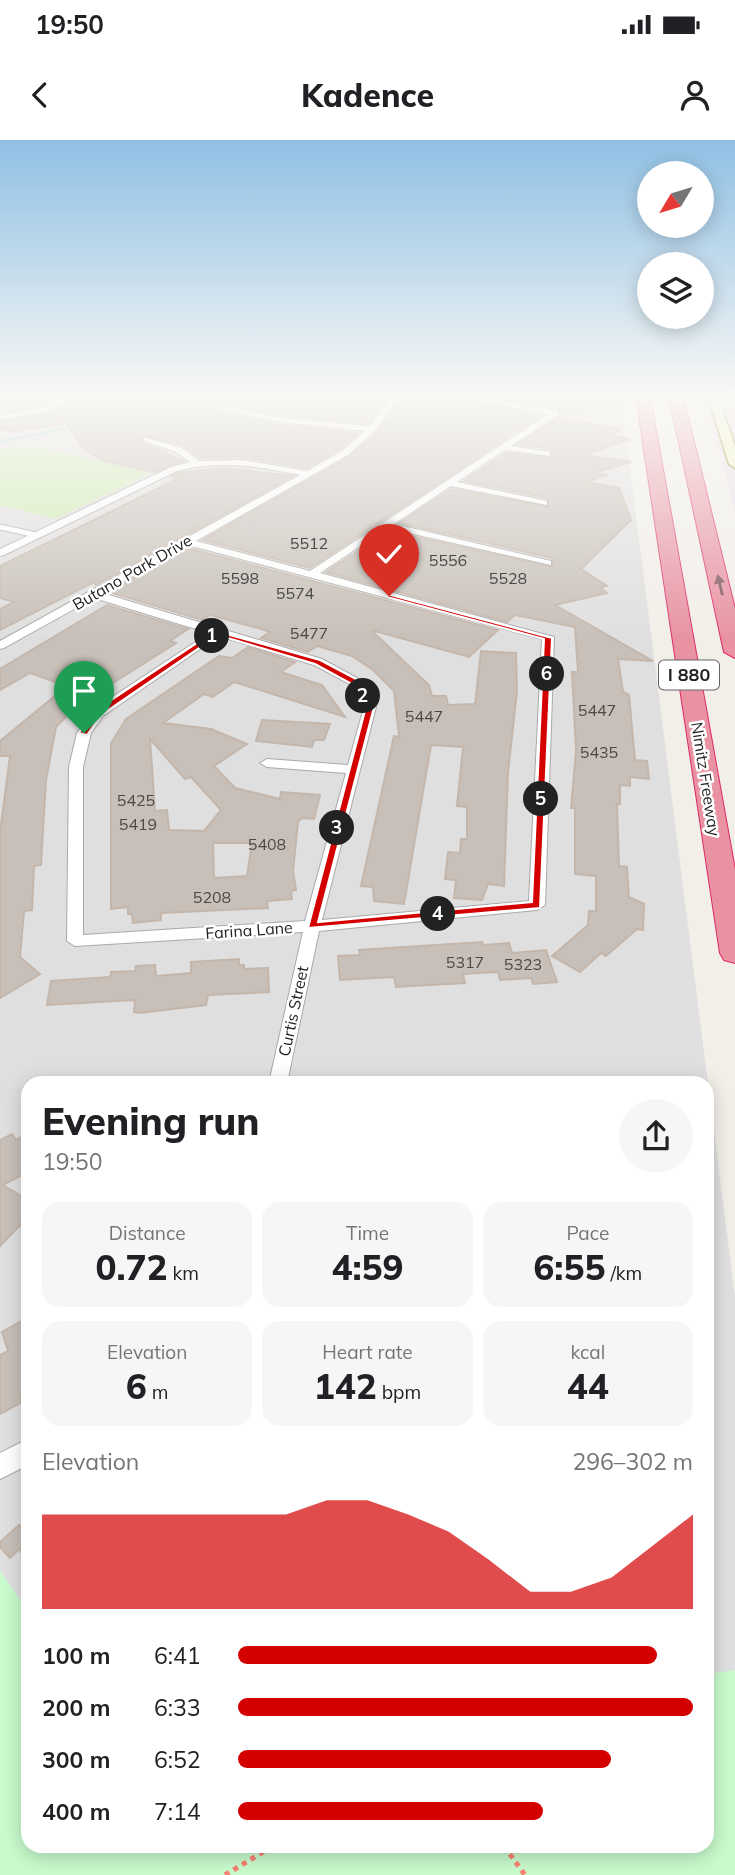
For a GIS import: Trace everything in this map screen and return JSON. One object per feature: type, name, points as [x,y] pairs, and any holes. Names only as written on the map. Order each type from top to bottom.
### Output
[{"type":"highway","name":"Nimitz Freeway","points":[[656,478],[735,953]]},
{"type":"highway","name":"I 880","points":[[669,478],[735,833]]},
{"type":"highway","name":"I 880","points":[[695,478],[735,652]]},
{"type":"street","points":[[0,553],[155,478]]},
{"type":"street","name":"Butano Park Drive","points":[[0,646],[302,478]]},
{"type":"street","points":[[310,575],[458,478]]},
{"type":"street","points":[[450,483],[544,503]]},
{"type":"street","points":[[386,525],[547,563]]},
{"type":"street","name":"Farina Lane","points":[[186,541],[548,638],[537,905],[312,926],[75,941],[76,767],[84,733],[98,713],[217,632]]},
{"type":"street","name":"Curtis Street","points":[[93,594],[318,662],[353,681],[370,707],[312,926],[280,1076]]},
{"type":"street","points":[[267,763],[352,769]]},
{"type":"street","points":[[0,1467],[21,1455]]},
{"type":"lane","points":[[0,527],[36,535]]},
{"type":"path","points":[[225,1875],[261,1853]]},
{"type":"path","points":[[509,1853],[525,1875]]},
{"type":"shaded area","points":[[0,478],[631,478],[707,1076],[21,1076],[21,1853],[714,1853],[714,1131],[735,1297],[735,1875],[0,1875]]},
{"type":"shaded area","points":[[726,478],[735,478],[735,513]]},
{"type":"green space","points":[[0,478],[141,478],[56,519],[0,505]]},
{"type":"green space","points":[[0,1571],[21,1601],[21,1853],[714,1853],[714,1673],[735,1670],[735,1875],[0,1875]]},
{"type":"building","points":[[179,478],[289,478],[96,585],[94,582],[0,630],[0,609],[14,602],[0,598],[0,566]]},
{"type":"building","points":[[312,478],[446,478],[310,568],[203,540]]},
{"type":"building","points":[[469,478],[598,478],[586,482],[619,488],[631,520],[581,569],[607,586],[600,588],[607,593],[555,605],[653,661],[618,659],[623,692],[629,695],[635,760],[647,761],[649,779],[630,777],[630,786],[620,785],[620,804],[617,804],[619,866],[627,867],[629,897],[644,904],[643,930],[637,929],[606,956],[601,953],[580,972],[552,956],[588,925],[589,911],[596,911],[596,876],[575,874],[575,808],[571,808],[576,751],[572,672],[578,672],[575,627],[515,615],[507,622],[326,572],[388,531],[553,567],[552,558],[400,523],[452,489],[549,507],[548,498],[464,481]]},
{"type":"building","points":[[188,548],[498,630],[469,657],[371,630],[429,685],[432,696],[446,696],[448,705],[475,704],[481,651],[516,653],[517,691],[508,773],[504,886],[488,884],[482,900],[454,898],[456,880],[445,879],[448,852],[460,853],[461,839],[467,839],[467,807],[457,806],[463,747],[431,745],[404,904],[374,901],[373,887],[361,886],[394,736],[399,737],[394,691],[373,670],[352,656],[317,646],[308,652],[261,638],[270,632],[261,629],[210,615],[202,620],[109,592]]},
{"type":"building","points":[[107,605],[188,629],[170,641],[176,643],[94,695],[89,693],[56,727],[46,780],[41,865],[34,866],[32,910],[24,911],[20,957],[40,974],[0,998],[0,832],[10,756],[0,756],[0,741],[67,686],[30,673],[0,690],[0,669]]},
{"type":"building","points":[[248,647],[295,662],[281,672],[322,685],[345,717],[234,682],[213,697],[204,694],[163,723],[211,729],[247,744],[214,766],[235,788],[280,799],[281,792],[320,795],[314,819],[302,818],[298,822],[293,871],[296,890],[291,891],[292,899],[267,901],[268,908],[161,913],[161,920],[133,923],[128,907],[111,909],[111,743],[126,719],[219,656],[232,658]],"holes":[[[150,739],[185,779],[191,777],[221,810],[204,831],[169,830],[167,810],[155,811]],[[213,843],[252,843],[247,876],[214,878]]]},
{"type":"building","points":[[262,720],[330,724],[324,740],[314,740],[312,747],[256,741]]},
{"type":"building","points":[[482,942],[483,945],[509,943],[512,953],[546,950],[557,982],[533,984],[531,978],[500,980],[498,972],[463,974],[465,983],[396,987],[394,977],[340,980],[338,956],[360,955],[359,950]]},
{"type":"building","points":[[239,959],[239,965],[244,965],[244,969],[268,968],[269,992],[208,995],[206,1005],[140,1013],[134,1012],[135,1000],[47,1005],[51,981],[110,977],[111,972],[135,971],[136,966],[155,965],[156,976],[191,973],[191,962]]},
{"type":"building","points":[[12,1134],[16,1140],[21,1138],[21,1176],[3,1185],[21,1196],[21,1224],[0,1246],[0,1140]]},
{"type":"building","points":[[20,1322],[21,1324],[21,1403],[0,1414],[0,1355],[8,1351],[2,1332]]},
{"type":"building","points":[[19,1525],[21,1527],[21,1551],[19,1549],[10,1558],[0,1547],[0,1542]]},
{"type":"route","points":[[84,733],[98,713],[217,632],[318,662],[353,681],[370,707],[312,926],[537,905],[548,638],[389,596]]}]
